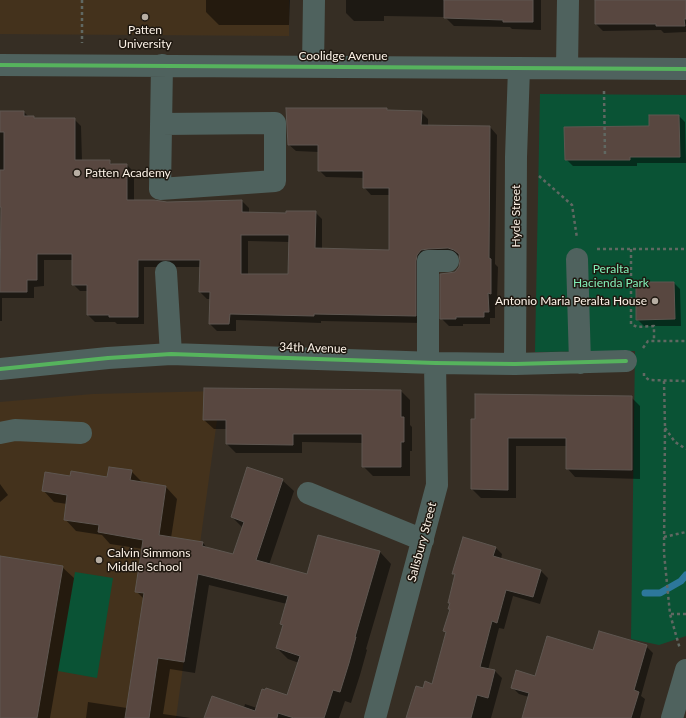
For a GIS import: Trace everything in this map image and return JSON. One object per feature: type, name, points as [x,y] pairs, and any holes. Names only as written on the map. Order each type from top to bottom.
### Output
[{"type":"street","points":[[313,66],[314,0]]},
{"type":"street","points":[[567,68],[568,0]]},
{"type":"street","name":"Coolidge Avenue","points":[[0,65],[686,69]]},
{"type":"street","points":[[161,124],[275,123],[275,181],[160,189],[161,124],[162,65]]},
{"type":"street","name":"Hyde Street","points":[[515,364],[516,157],[519,68]]},
{"type":"street","points":[[580,362],[583,250]]},
{"type":"street","name":"Salisbury Street","points":[[375,718],[437,485],[428,261],[448,261]]},
{"type":"street","points":[[166,272],[171,354]]},
{"type":"street","name":"34th Avenue","points":[[0,369],[108,358],[171,354],[515,364],[635,362]]},
{"type":"street","points":[[0,433],[14,430],[81,433]]},
{"type":"street","points":[[308,493],[423,540]]},
{"type":"street","points":[[672,718],[684,663]]},
{"type":"path","points":[[82,0],[82,66]]},
{"type":"path","points":[[601,68],[604,90],[605,156]]},
{"type":"path","points":[[516,157],[572,205],[583,250],[686,249]]},
{"type":"path","points":[[631,249],[631,324],[636,327],[654,326],[654,341]]},
{"type":"path","points":[[686,341],[648,341],[635,362],[644,376],[649,380],[686,381]]},
{"type":"path","points":[[664,381],[664,553],[670,614],[684,663]]},
{"type":"path","points":[[665,427],[675,442],[686,449]]},
{"type":"path","points":[[664,537],[686,532]]},
{"type":"path","points":[[670,614],[686,614]]},
{"type":"shaded area","name":"Patten University","points":[[0,0],[289,0],[289,36],[0,34]]},
{"type":"shaded area","name":"Calvin Simmons Middle School","points":[[221,391],[176,718],[0,718],[0,402],[93,394]]},
{"type":"green space","name":"Peralta Hacienda Park","points":[[540,94],[686,95],[686,636],[659,645],[631,639],[635,351],[535,352]]},
{"type":"green space","points":[[75,572],[113,578],[97,678],[58,671]]},
{"type":"building","points":[[444,0],[533,0],[533,22],[503,22],[503,20],[444,18]]},
{"type":"building","points":[[595,0],[686,0],[686,19],[684,19],[685,26],[656,26],[656,24],[595,24]]},
{"type":"building","points":[[286,108],[387,108],[387,110],[422,111],[421,125],[490,126],[489,258],[491,259],[491,294],[488,293],[489,312],[484,312],[484,317],[456,317],[456,319],[440,319],[440,274],[455,272],[459,267],[460,261],[459,254],[448,248],[421,250],[417,255],[416,316],[230,314],[229,324],[209,324],[210,292],[199,292],[200,260],[138,260],[138,317],[87,315],[87,285],[72,285],[72,254],[37,254],[37,280],[27,280],[27,292],[0,292],[0,170],[4,170],[4,132],[0,132],[0,111],[24,111],[24,116],[34,116],[34,118],[75,118],[75,160],[110,160],[110,164],[127,164],[127,200],[154,200],[167,202],[242,200],[242,212],[286,213],[286,211],[316,211],[315,248],[389,250],[389,188],[363,188],[363,171],[318,171],[318,145],[288,145]],"holes":[[[241,235],[289,235],[288,274],[241,274]]]},
{"type":"building","points":[[649,115],[679,115],[680,157],[630,157],[630,160],[565,160],[564,127],[649,126]]},
{"type":"building","name":"Antonio Maria Peralta House","points":[[636,282],[674,282],[675,319],[636,320]]},
{"type":"building","points":[[204,388],[401,390],[401,417],[404,417],[404,442],[401,442],[401,467],[362,467],[362,434],[293,434],[293,445],[226,444],[226,420],[203,420]]},
{"type":"building","points":[[475,394],[632,396],[632,470],[566,469],[566,438],[508,438],[508,490],[471,489],[471,419],[475,419]]},
{"type":"building","points":[[109,467],[132,470],[130,480],[166,486],[159,535],[203,542],[202,546],[233,554],[244,522],[231,517],[247,467],[283,479],[256,560],[307,574],[318,535],[380,551],[340,692],[333,690],[324,718],[294,718],[278,713],[277,718],[204,718],[212,696],[255,711],[262,689],[265,690],[266,688],[287,695],[300,656],[276,648],[283,625],[280,624],[288,596],[198,574],[184,662],[158,658],[149,718],[125,718],[144,593],[135,592],[143,540],[98,532],[99,525],[64,520],[67,495],[42,491],[45,472],[70,476],[71,471],[107,477]]},
{"type":"building","points":[[463,537],[496,547],[493,556],[541,570],[533,597],[506,590],[497,623],[492,621],[480,667],[495,670],[488,698],[477,695],[471,718],[406,718],[416,686],[423,688],[425,681],[432,684],[446,632],[443,631],[450,609],[448,609],[450,603],[448,603],[455,574],[452,574]]},
{"type":"building","points":[[0,556],[63,566],[37,718],[0,718]]},
{"type":"building","points":[[599,631],[647,645],[634,690],[639,692],[631,718],[522,718],[529,693],[511,688],[516,670],[535,676],[547,636],[593,650]]},
{"type":"waterway","points":[[645,593],[660,593],[681,581],[686,575]]},
{"type":"cycle path","points":[[0,65],[686,69]]},
{"type":"cycle path","points":[[0,369],[108,358],[171,354],[435,363],[515,364],[626,361]]},
{"type":"place","name":"Patten University","points":[[145,17]]},
{"type":"place","name":"Patten Academy","points":[[77,173]]},
{"type":"place","name":"Antonio Maria Peralta House","points":[[655,301]]},
{"type":"place","name":"Calvin Simmons Middle School","points":[[99,560]]}]
